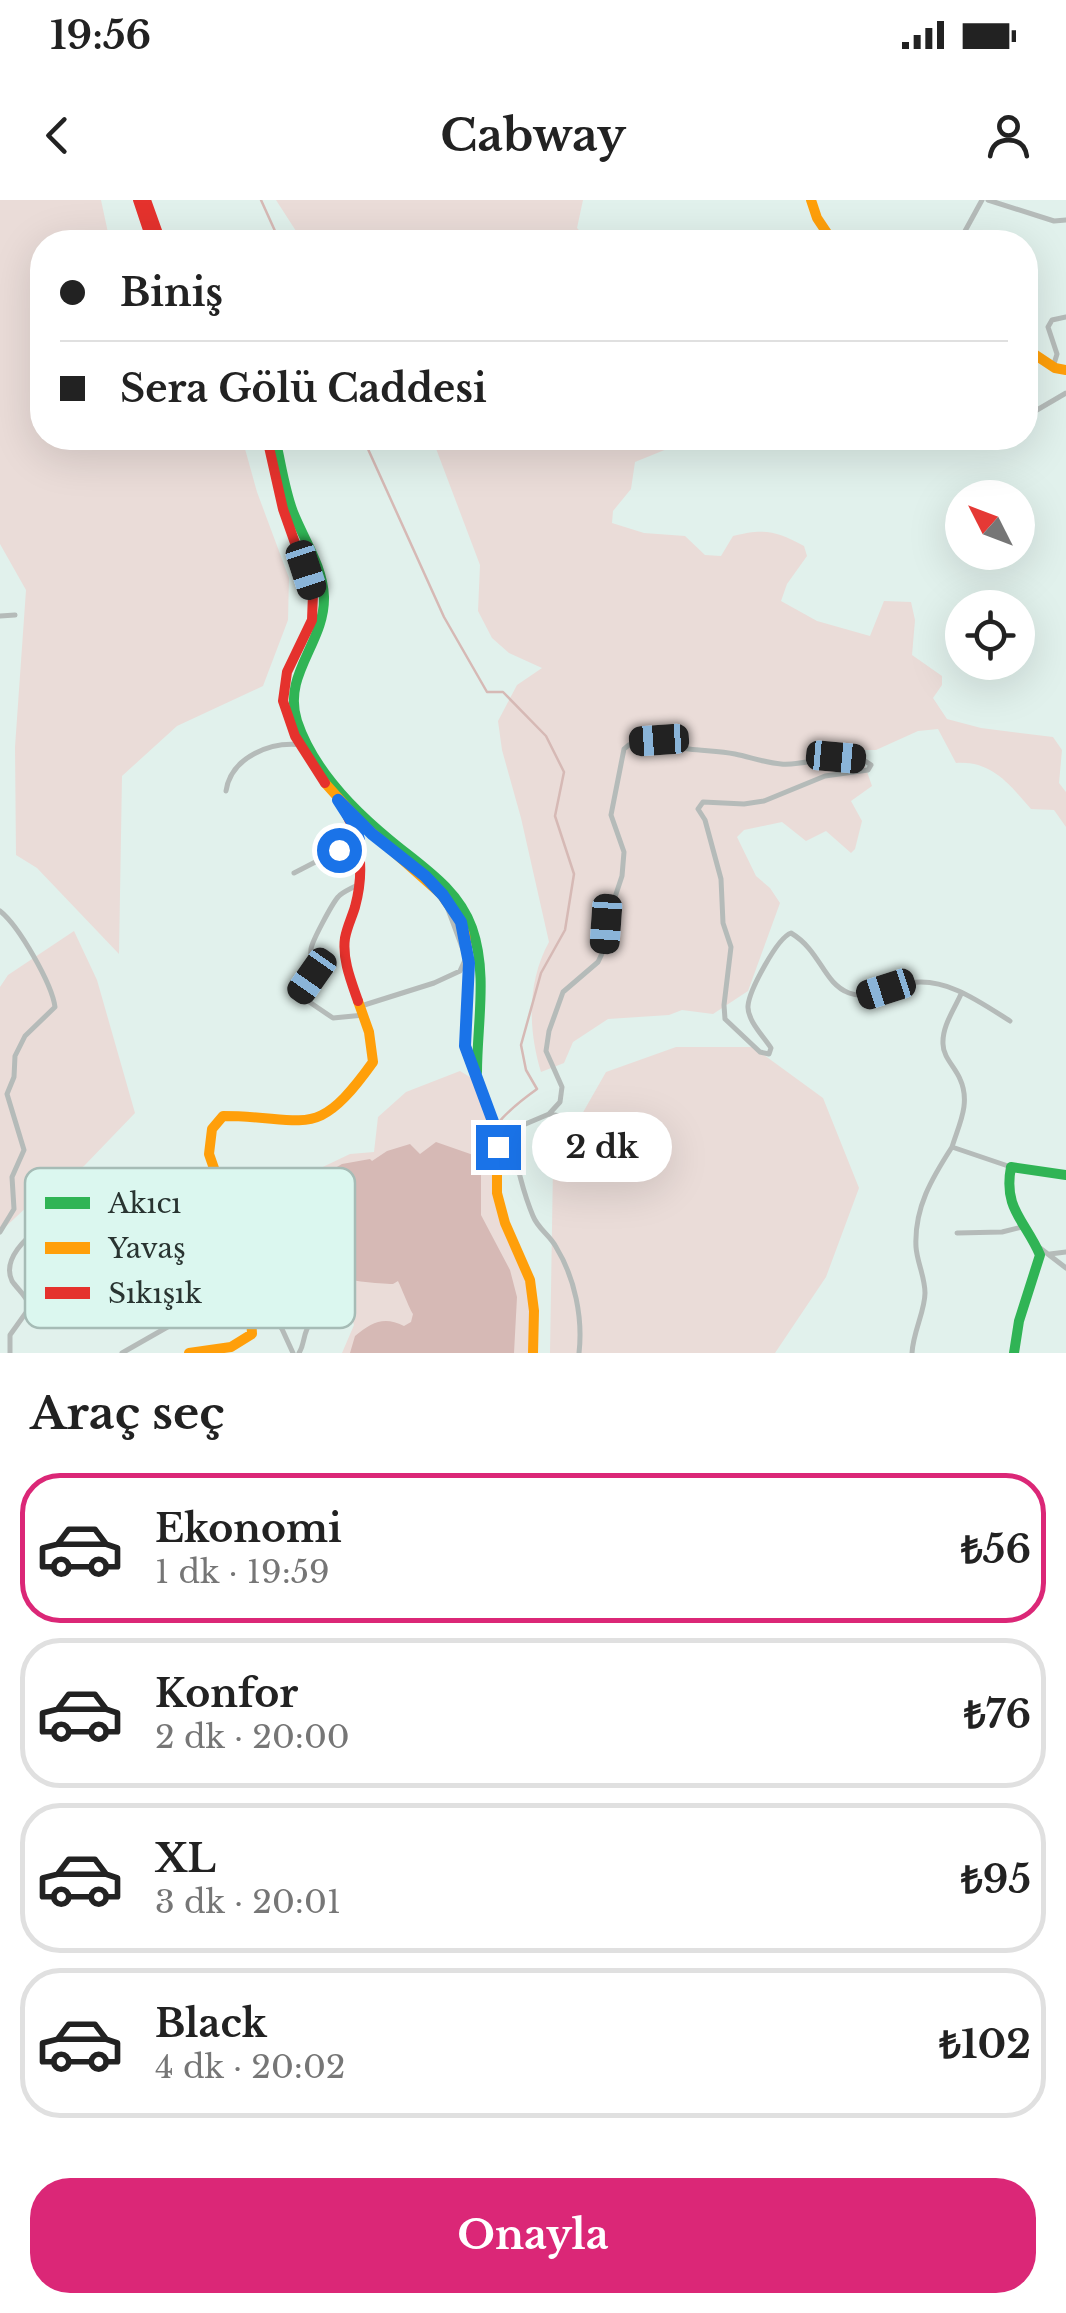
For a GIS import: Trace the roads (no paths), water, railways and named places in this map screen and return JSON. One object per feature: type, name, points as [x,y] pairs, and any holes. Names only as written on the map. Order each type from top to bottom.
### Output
[{"type":"main road","points":[[138,200],[148,230]]},
{"type":"main road","points":[[146,200],[157,230]]},
{"type":"main road","points":[[811,200],[825,230]]},
{"type":"main road","points":[[1038,357],[1066,370]]},
{"type":"main road","points":[[214,1168],[209,1154],[212,1129],[223,1116],[298,1123],[320,1119],[336,1108],[373,1062],[371,1038],[344,951],[359,884],[356,828],[286,714],[282,690],[286,673],[314,613],[314,596],[284,516],[270,450]]},
{"type":"main road","points":[[279,450],[292,510],[322,584],[325,603],[294,678],[292,696],[305,745],[379,832],[434,874],[454,895],[471,926],[479,989],[478,1082]]},
{"type":"main road","points":[[336,786],[338,800],[443,895],[461,922],[468,944],[465,1046],[483,1101],[502,1138],[500,1205],[534,1298],[534,1353]]},
{"type":"main road","points":[[1014,1353],[1019,1321],[1040,1255],[1016,1218],[1006,1186],[1011,1167],[1066,1175]]},
{"type":"main road","points":[[189,1353],[221,1350],[243,1342],[252,1334],[252,1328]]},
{"type":"street","points":[[966,230],[985,200],[1054,221],[1066,220]]},
{"type":"street","points":[[1053,367],[1057,354],[1048,328],[1052,320],[1066,316]]},
{"type":"street","points":[[1038,409],[1066,393]]},
{"type":"street","points":[[0,616],[15,615]]},
{"type":"street","points":[[579,1353],[582,1326],[570,1278],[555,1244],[537,1226],[502,1138],[549,1114],[560,1102],[562,1087],[546,1051],[549,1031],[563,992],[598,962],[604,947],[624,852],[611,815],[624,749],[632,742],[659,740],[684,749],[730,753],[781,764],[807,764],[836,757],[864,759],[871,765],[868,770],[824,776],[764,800],[744,804],[703,802],[698,809],[705,820],[721,878],[723,923],[731,947],[725,1019],[760,1052],[769,1054],[771,1048],[752,1020],[748,1006],[773,950],[782,936],[791,933],[814,950],[829,979],[844,992],[862,997],[911,983],[933,982],[1010,1021]]},
{"type":"street","points":[[226,791],[234,768],[250,757],[281,742],[305,745]]},
{"type":"street","points":[[294,873],[359,840]]},
{"type":"street","points":[[359,884],[338,898],[316,933],[311,946],[312,976],[299,995],[333,1018],[434,983],[455,974],[464,965],[466,958],[434,874]]},
{"type":"street","points":[[0,911],[21,934],[54,992],[55,1007],[24,1036],[14,1056],[14,1076],[7,1094],[24,1150],[12,1177],[14,1209],[0,1232]]},
{"type":"street","points":[[912,1353],[914,1328],[926,1296],[916,1248],[918,1216],[922,1197],[952,1147],[965,1097],[961,1079],[942,1050],[944,1030],[962,994]]},
{"type":"street","points":[[546,1129],[564,1122],[560,1116],[549,1114]]},
{"type":"street","points":[[952,1147],[1011,1167]]},
{"type":"street","points":[[957,1233],[1002,1232],[1022,1226]]},
{"type":"street","points":[[25,1239],[8,1265],[8,1275],[25,1296]]},
{"type":"street","points":[[1037,1247],[1066,1268]]},
{"type":"street","points":[[1048,1254],[1066,1252]]},
{"type":"street","points":[[10,1353],[10,1335],[25,1314]]},
{"type":"street","points":[[122,1353],[166,1328]]},
{"type":"street","points":[[281,1328],[296,1353],[303,1348],[307,1328]]},
{"type":"waterway","points":[[261,200],[275,230]]},
{"type":"waterway","points":[[368,450],[444,617],[487,692],[503,692],[546,736],[564,772],[555,816],[574,874],[565,930],[541,973],[521,1045],[526,1070],[537,1089],[502,1118],[479,1157]]}]
